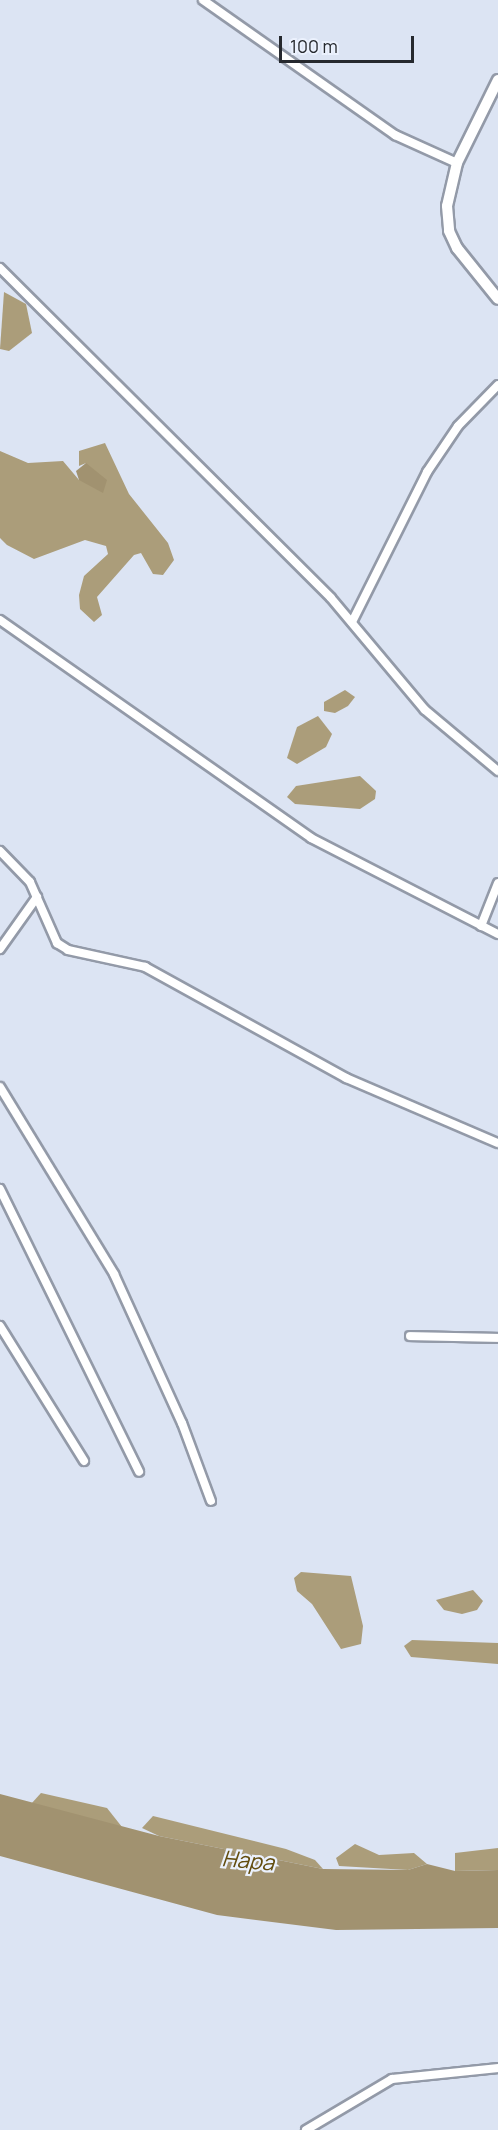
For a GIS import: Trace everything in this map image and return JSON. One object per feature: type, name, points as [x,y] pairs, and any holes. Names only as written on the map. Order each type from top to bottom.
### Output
[{"type":"street","points":[[204,0],[395,135],[457,163]]},
{"type":"street","points":[[498,80],[457,163],[447,206],[449,231],[498,299]]},
{"type":"street","points":[[0,268],[352,622],[425,710],[498,771]]},
{"type":"street","points":[[352,622],[427,472],[458,426],[498,385]]},
{"type":"street","points":[[0,620],[310,838],[498,934]]},
{"type":"street","points":[[0,851],[16,863],[37,897],[57,943],[68,950],[145,967],[346,1078],[498,1143]]},
{"type":"street","points":[[481,926],[498,883]]},
{"type":"street","points":[[0,949],[37,897]]},
{"type":"street","points":[[0,1087],[114,1274],[182,1423],[211,1501]]},
{"type":"street","points":[[0,1189],[139,1472]]},
{"type":"street","points":[[0,1326],[84,1461]]},
{"type":"street","points":[[410,1336],[498,1338]]},
{"type":"street","points":[[306,2130],[392,2079],[498,2068]]},
{"type":"shaded area","points":[[4,292],[26,304],[32,333],[9,351],[0,349]]},
{"type":"shaded area","points":[[105,443],[129,494],[168,543],[174,560],[163,575],[153,574],[141,553],[134,555],[97,597],[102,615],[94,622],[80,609],[79,595],[84,576],[108,554],[106,546],[85,540],[34,559],[7,545],[0,538],[0,451],[28,463],[63,461],[79,480],[86,463],[79,466],[79,451]]},
{"type":"shaded area","points":[[345,690],[355,697],[348,706],[335,713],[324,711],[324,702]]},
{"type":"shaded area","points":[[318,716],[332,734],[326,747],[297,764],[287,758],[297,727]]},
{"type":"shaded area","points":[[360,776],[376,791],[375,799],[360,809],[295,804],[287,797],[296,786]]},
{"type":"shaded area","points":[[301,1572],[351,1576],[363,1626],[361,1644],[341,1649],[312,1604],[297,1591],[294,1578]]},
{"type":"shaded area","points":[[473,1590],[483,1601],[477,1610],[462,1614],[444,1610],[436,1600]]},
{"type":"shaded area","points":[[412,1640],[498,1643],[498,1664],[411,1657],[404,1646]]},
{"type":"shaded area","points":[[41,1793],[107,1808],[122,1827],[31,1804]]},
{"type":"shaded area","points":[[153,1816],[286,1849],[315,1860],[323,1869],[159,1836],[142,1828]]},
{"type":"shaded area","points":[[355,1844],[379,1855],[414,1853],[427,1864],[408,1870],[339,1866],[336,1858]]},
{"type":"shaded area","points":[[498,1848],[498,1870],[455,1871],[455,1853]]},
{"type":"water","points":[[86,463],[107,480],[103,493],[79,480],[76,471]]},
{"type":"water","name":"Нара","points":[[0,1794],[159,1836],[323,1869],[408,1870],[427,1864],[455,1871],[498,1870],[498,1928],[336,1930],[217,1915],[0,1856]]}]
